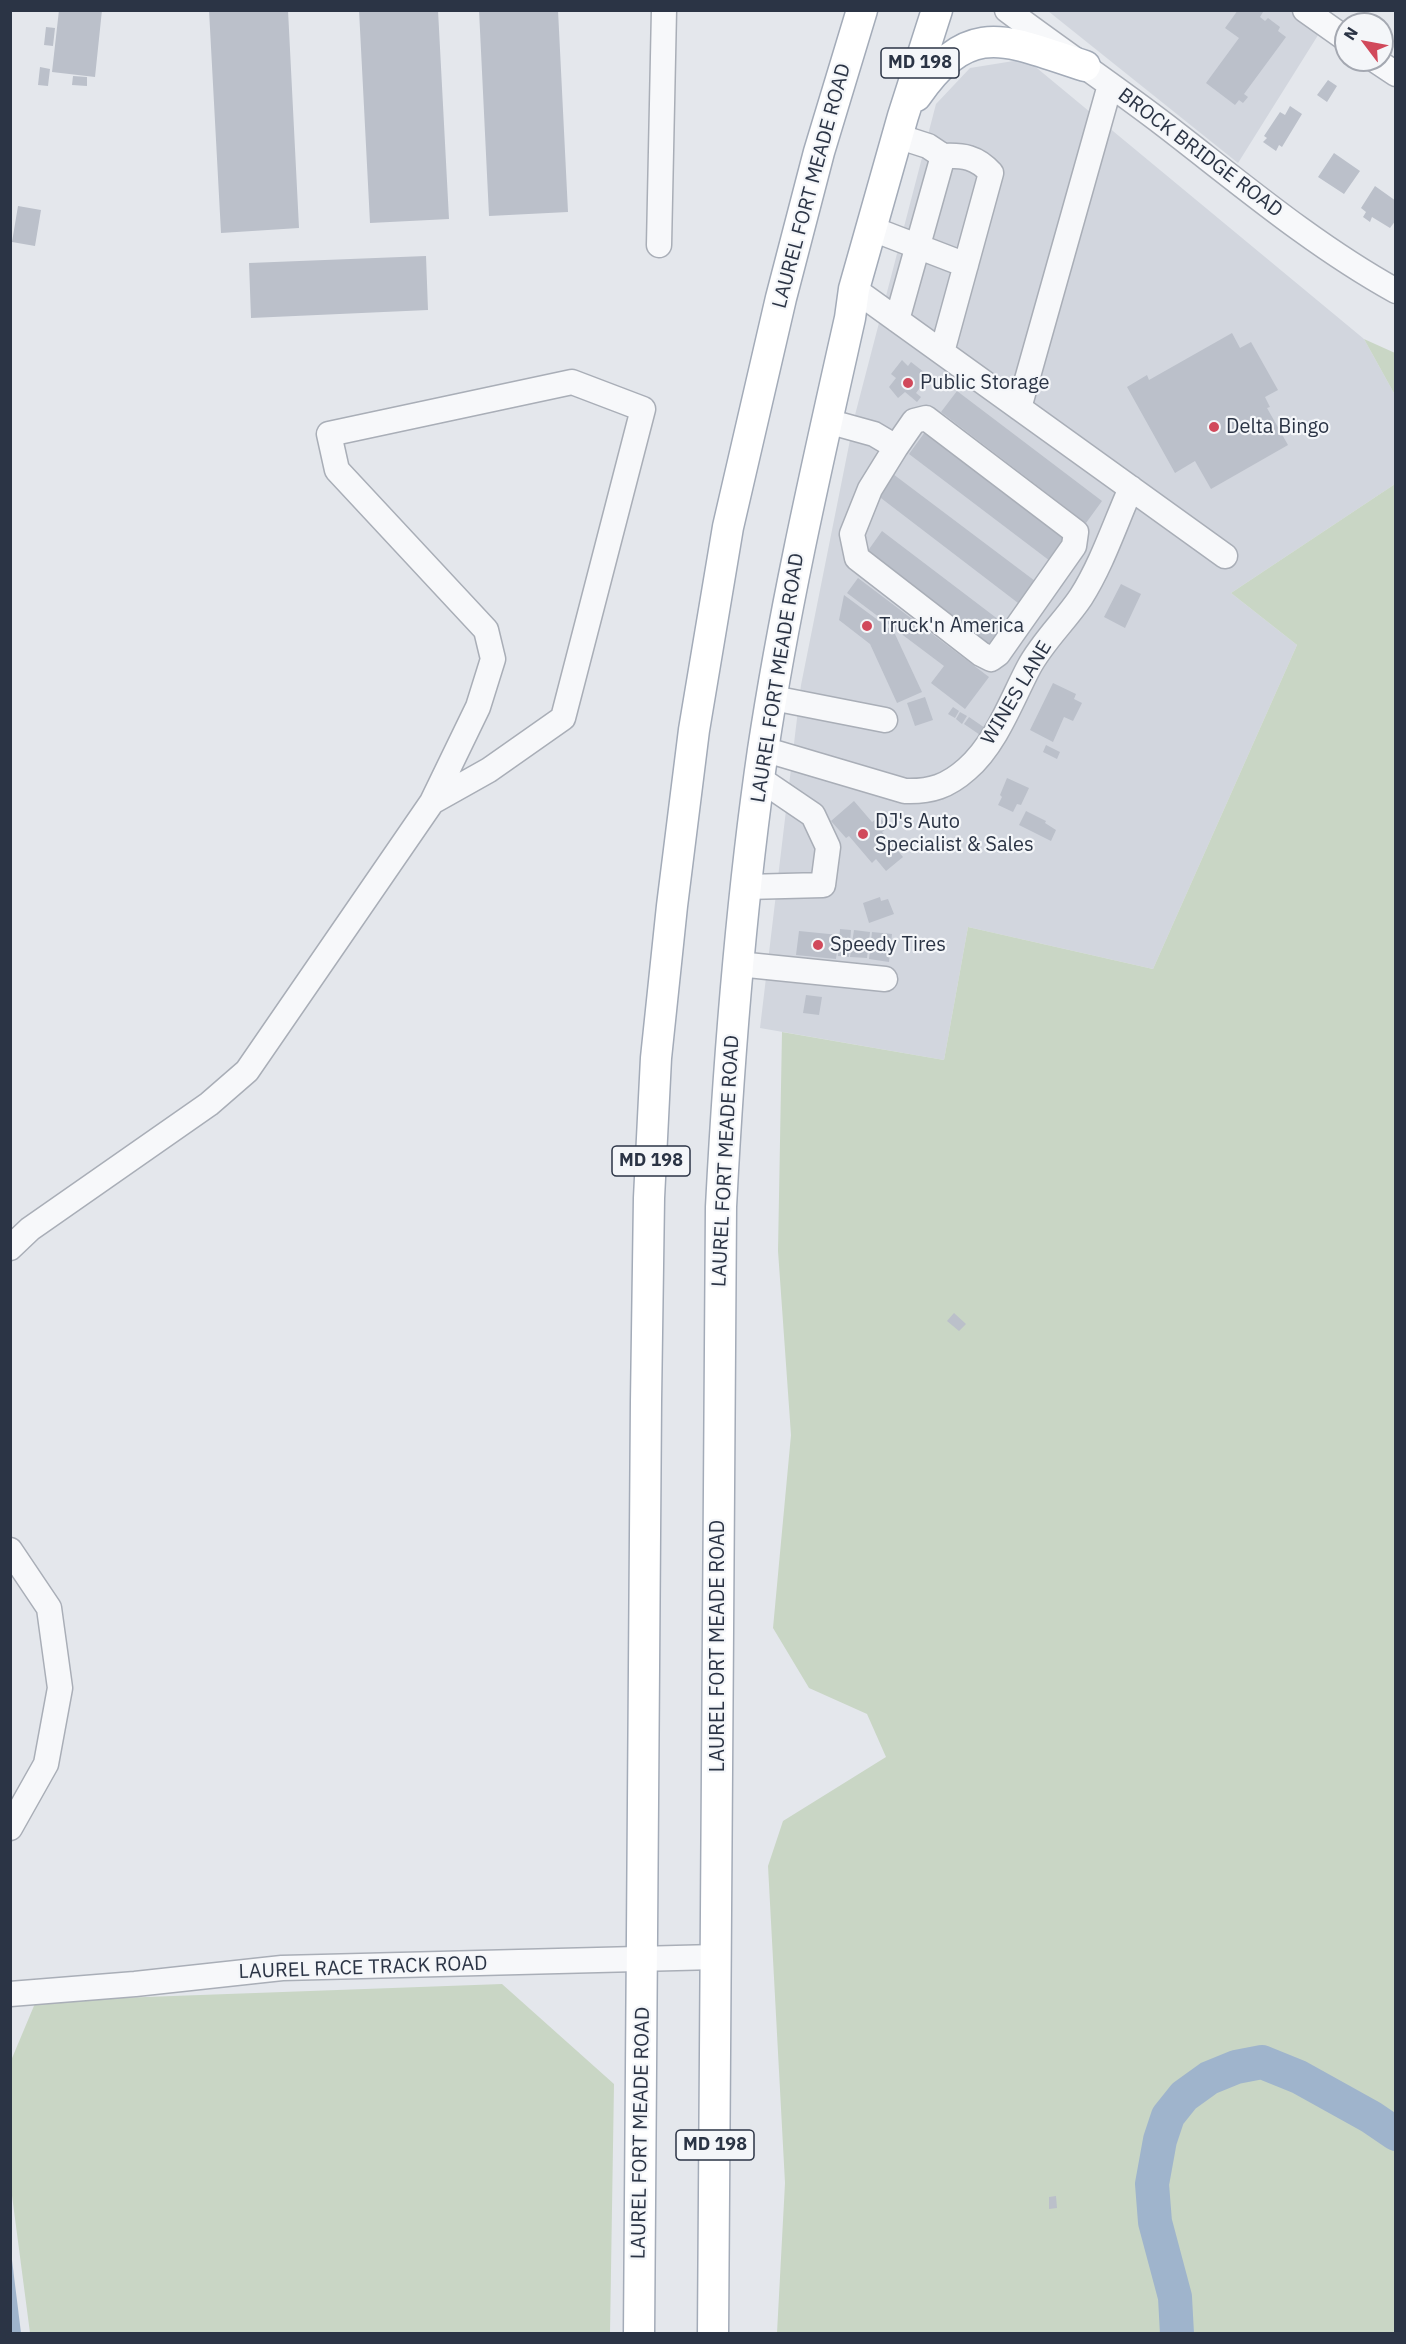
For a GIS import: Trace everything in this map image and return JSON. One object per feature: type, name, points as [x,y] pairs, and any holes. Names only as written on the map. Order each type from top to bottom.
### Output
[{"type":"main road","name":"LAUREL FORT MEADE ROAD","points":[[639,2334],[646,1401],[649,1198],[656,1058],[694,730],[728,527],[781,298],[819,152],[862,10]]},
{"type":"main road","name":"LAUREL FORT MEADE ROAD","points":[[713,2334],[721,1207],[738,964],[764,749],[799,547],[850,318],[854,289],[900,126],[937,10]]},
{"type":"main road","points":[[900,126],[931,75],[964,48],[982,42],[1008,41],[1084,66]]},
{"type":"street","points":[[659,245],[664,10]]},
{"type":"street","points":[[1305,10],[1334,31]]},
{"type":"street","name":"BROCK BRIDGE ROAD","points":[[1015,13],[1266,204],[1395,291]]},
{"type":"street","points":[[1019,408],[1110,85]]},
{"type":"street","points":[[900,126],[943,156],[960,155],[981,162],[991,173],[942,352]]},
{"type":"street","points":[[897,320],[943,156]]},
{"type":"street","points":[[870,228],[966,265]]},
{"type":"street","points":[[854,289],[1226,556]]},
{"type":"street","points":[[10,1248],[30,1229],[209,1104],[247,1071],[432,802],[478,707],[493,659],[486,630],[338,470],[329,434],[572,382],[643,409],[563,718],[489,770],[432,802]]},
{"type":"street","points":[[926,417],[1076,532],[1074,546],[1040,597],[998,654],[992,658],[981,654],[857,558],[852,534],[870,489],[896,447],[914,421],[926,417]]},
{"type":"street","points":[[827,421],[874,434],[896,447]]},
{"type":"street","name":"WINES LANE","points":[[764,749],[905,791],[925,792],[942,786],[968,768],[1011,708],[1030,667],[1044,644],[1082,595],[1131,488]]},
{"type":"street","points":[[773,698],[885,720]]},
{"type":"street","points":[[746,887],[823,885],[828,847],[813,815],[760,779]]},
{"type":"street","points":[[738,964],[885,979]]},
{"type":"street","points":[[10,1550],[49,1608],[60,1688],[46,1764],[10,1828]]},
{"type":"street","name":"LAUREL RACE TRACK ROAD","points":[[10,1994],[135,1984],[282,1968],[716,1958]]},
{"type":"shaded area","points":[[1048,11],[1290,11],[1320,32],[1238,163]]},
{"type":"shaded area","points":[[1026,59],[1364,339],[1395,395],[1395,484],[1231,593],[1297,645],[1153,969],[968,927],[944,1060],[760,1028],[801,685],[855,415],[936,104],[970,68]]},
{"type":"green space","points":[[1364,339],[1395,353],[1395,395]]},
{"type":"green space","points":[[1395,484],[1395,2333],[777,2333],[785,2183],[768,1866],[783,1821],[886,1757],[867,1714],[809,1688],[773,1628],[791,1435],[778,1251],[782,1032],[944,1060],[968,927],[1153,969],[1297,645],[1231,593]]},
{"type":"green space","points":[[502,1984],[614,2084],[610,2333],[30,2333],[11,2188],[10,2063],[36,2001]]},
{"type":"water","points":[[11,2252],[21,2333],[11,2333]]},
{"type":"building","points":[[59,10],[102,10],[95,77],[52,72]]},
{"type":"building","points":[[209,10],[288,10],[299,228],[221,233]]},
{"type":"building","points":[[359,10],[438,10],[449,219],[370,223]]},
{"type":"building","points":[[479,10],[558,10],[568,212],[489,216]]},
{"type":"building","points":[[1238,10],[1261,10],[1263,12],[1260,17],[1265,21],[1268,18],[1280,27],[1278,31],[1286,37],[1244,94],[1248,97],[1243,103],[1239,100],[1235,105],[1206,83],[1239,38],[1225,28]]},
{"type":"building","points":[[46,27],[55,28],[53,46],[44,45]]},
{"type":"building","points":[[40,67],[50,69],[48,86],[38,85]]},
{"type":"building","points":[[73,76],[87,77],[87,86],[72,85]]},
{"type":"building","points":[[1328,80],[1337,86],[1327,102],[1317,95]]},
{"type":"building","points":[[1290,106],[1302,114],[1282,147],[1279,145],[1276,151],[1263,142],[1267,138],[1264,136],[1280,112],[1285,115]]},
{"type":"building","points":[[1334,153],[1360,171],[1344,194],[1318,177]]},
{"type":"building","points":[[1375,186],[1396,201],[1396,220],[1390,228],[1372,217],[1370,222],[1363,217],[1366,212],[1361,208]]},
{"type":"building","points":[[18,206],[41,210],[35,246],[12,242]]},
{"type":"building","points":[[426,256],[428,310],[251,318],[249,263]]},
{"type":"building","name":"Delta Bingo","points":[[1232,333],[1240,348],[1251,342],[1278,390],[1265,397],[1270,407],[1267,408],[1288,445],[1211,489],[1195,461],[1175,473],[1127,387],[1147,375],[1149,380]]},
{"type":"building","name":"Public Storage","points":[[902,360],[908,366],[911,362],[929,376],[916,393],[921,397],[917,402],[905,392],[898,398],[889,387],[896,378],[891,374]]},
{"type":"building","points":[[957,391],[1102,501],[1086,523],[941,412]]},
{"type":"building","points":[[925,432],[1070,543],[1054,564],[909,454]]},
{"type":"building","points":[[893,474],[1039,584],[1022,606],[877,495]]},
{"type":"building","points":[[882,531],[1007,626],[991,647],[867,552]]},
{"type":"building","points":[[858,578],[989,677],[965,709],[931,683],[944,666],[847,593]]},
{"type":"building","points":[[1121,584],[1141,594],[1125,628],[1104,617]]},
{"type":"building","points":[[844,595],[894,632],[922,692],[897,703],[870,644],[839,620]]},
{"type":"building","points":[[1053,683],[1076,694],[1074,699],[1082,703],[1073,721],[1064,717],[1053,742],[1030,730]]},
{"type":"building","points":[[925,697],[933,720],[915,726],[907,703]]},
{"type":"building","points":[[953,707],[959,711],[955,718],[948,714]]},
{"type":"building","points":[[960,712],[967,716],[962,724],[956,719]]},
{"type":"building","points":[[969,717],[988,730],[983,737],[964,724]]},
{"type":"building","points":[[1046,745],[1060,752],[1057,759],[1043,752]]},
{"type":"building","points":[[1007,778],[1029,788],[1021,805],[1017,804],[1013,812],[998,805]]},
{"type":"building","name":"DJ's Auto Specialist & Sales","points":[[854,801],[872,822],[879,817],[888,827],[882,832],[903,857],[886,871],[876,859],[872,863],[849,836],[846,838],[831,821]]},
{"type":"building","points":[[1026,811],[1046,821],[1045,823],[1056,830],[1051,841],[1019,825]]},
{"type":"building","points":[[880,897],[881,901],[888,899],[894,914],[869,923],[863,903]]},
{"type":"building","points":[[840,929],[851,930],[849,957],[838,956]]},
{"type":"building","points":[[854,930],[870,932],[867,958],[850,957]]},
{"type":"building","name":"Speedy Tires","points":[[799,931],[839,935],[836,959],[796,955]]},
{"type":"building","points":[[872,932],[892,934],[889,962],[869,959]]},
{"type":"building","points":[[806,995],[822,997],[819,1015],[803,1013]]},
{"type":"building","points":[[954,1313],[966,1324],[959,1331],[947,1321]]},
{"type":"building","points":[[1056,2196],[1057,2208],[1049,2209],[1049,2197]]},
{"type":"waterway","points":[[1177,2334],[1175,2297],[1155,2222],[1152,2184],[1160,2140],[1168,2116],[1184,2096],[1209,2078],[1236,2067],[1262,2062],[1299,2077],[1371,2117],[1396,2134]]},
{"type":"place","name":"Public Storage","points":[[908,383]]},
{"type":"place","name":"Delta Bingo","points":[[1214,427]]},
{"type":"place","name":"Truck'n America","points":[[867,626]]},
{"type":"place","name":"DJ's Auto Specialist & Sales","points":[[863,834]]},
{"type":"place","name":"Speedy Tires","points":[[818,945]]}]
